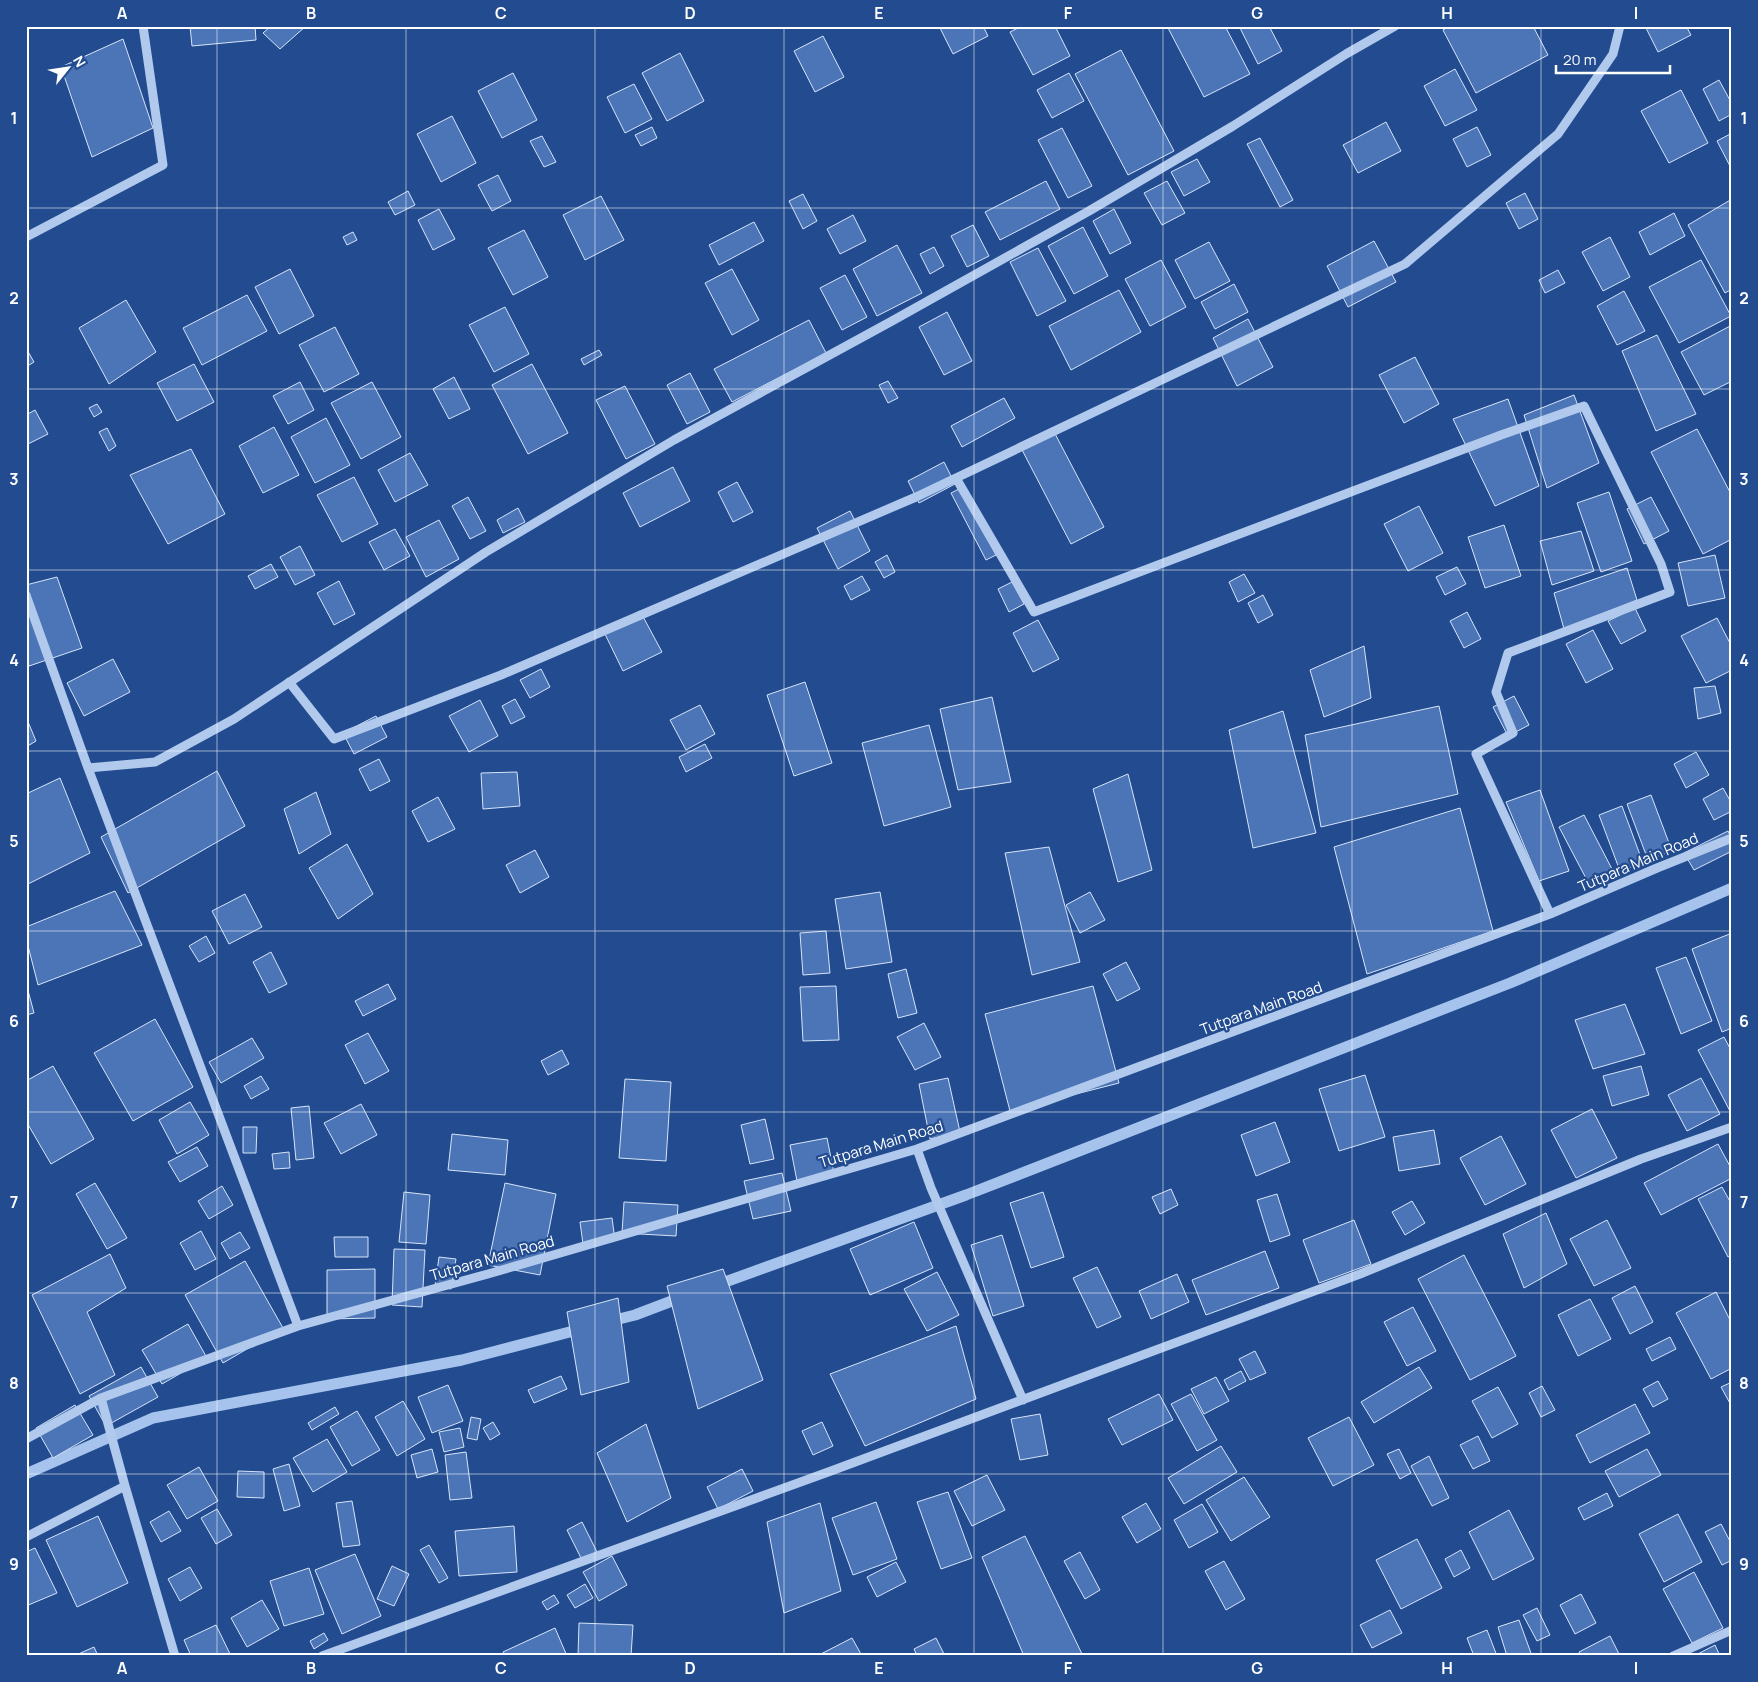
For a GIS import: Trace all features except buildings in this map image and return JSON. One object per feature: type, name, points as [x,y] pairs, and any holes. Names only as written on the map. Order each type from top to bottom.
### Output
[{"type":"street","points":[[26,237],[163,165],[143,26]]},
{"type":"street","points":[[88,768],[155,762],[234,719],[520,531],[674,440],[1089,211],[1233,126],[1346,54],[1395,26]]},
{"type":"street","points":[[289,682],[334,739],[501,675],[916,497],[1405,264],[1558,134],[1613,54],[1620,26]]},
{"type":"street","points":[[956,478],[1034,612],[1492,438],[1584,406],[1661,564],[1670,592],[1508,653],[1496,692],[1512,733],[1476,754],[1550,914]]},
{"type":"street","points":[[26,595],[88,768],[298,1326]]},
{"type":"street","name":"Tutpara Main Road","points":[[26,1439],[101,1398],[298,1326],[488,1274],[917,1149],[1550,914],[1656,868],[1732,838]]},
{"type":"street","points":[[322,1656],[532,1581],[1360,1274],[1641,1159],[1732,1126]]},
{"type":"street","points":[[917,1149],[931,1188],[1023,1400]]},
{"type":"street","points":[[101,1398],[124,1486],[175,1656]]},
{"type":"street","points":[[26,1537],[124,1486]]},
{"type":"street","points":[[1674,1656],[1732,1630]]},
{"type":"waterway","points":[[714,1286],[966,1195],[1510,983],[1732,888]]},
{"type":"waterway","points":[[607,1322],[635,1315],[685,1296]]},
{"type":"waterway","points":[[26,1474],[153,1418],[462,1360],[585,1328]]}]
